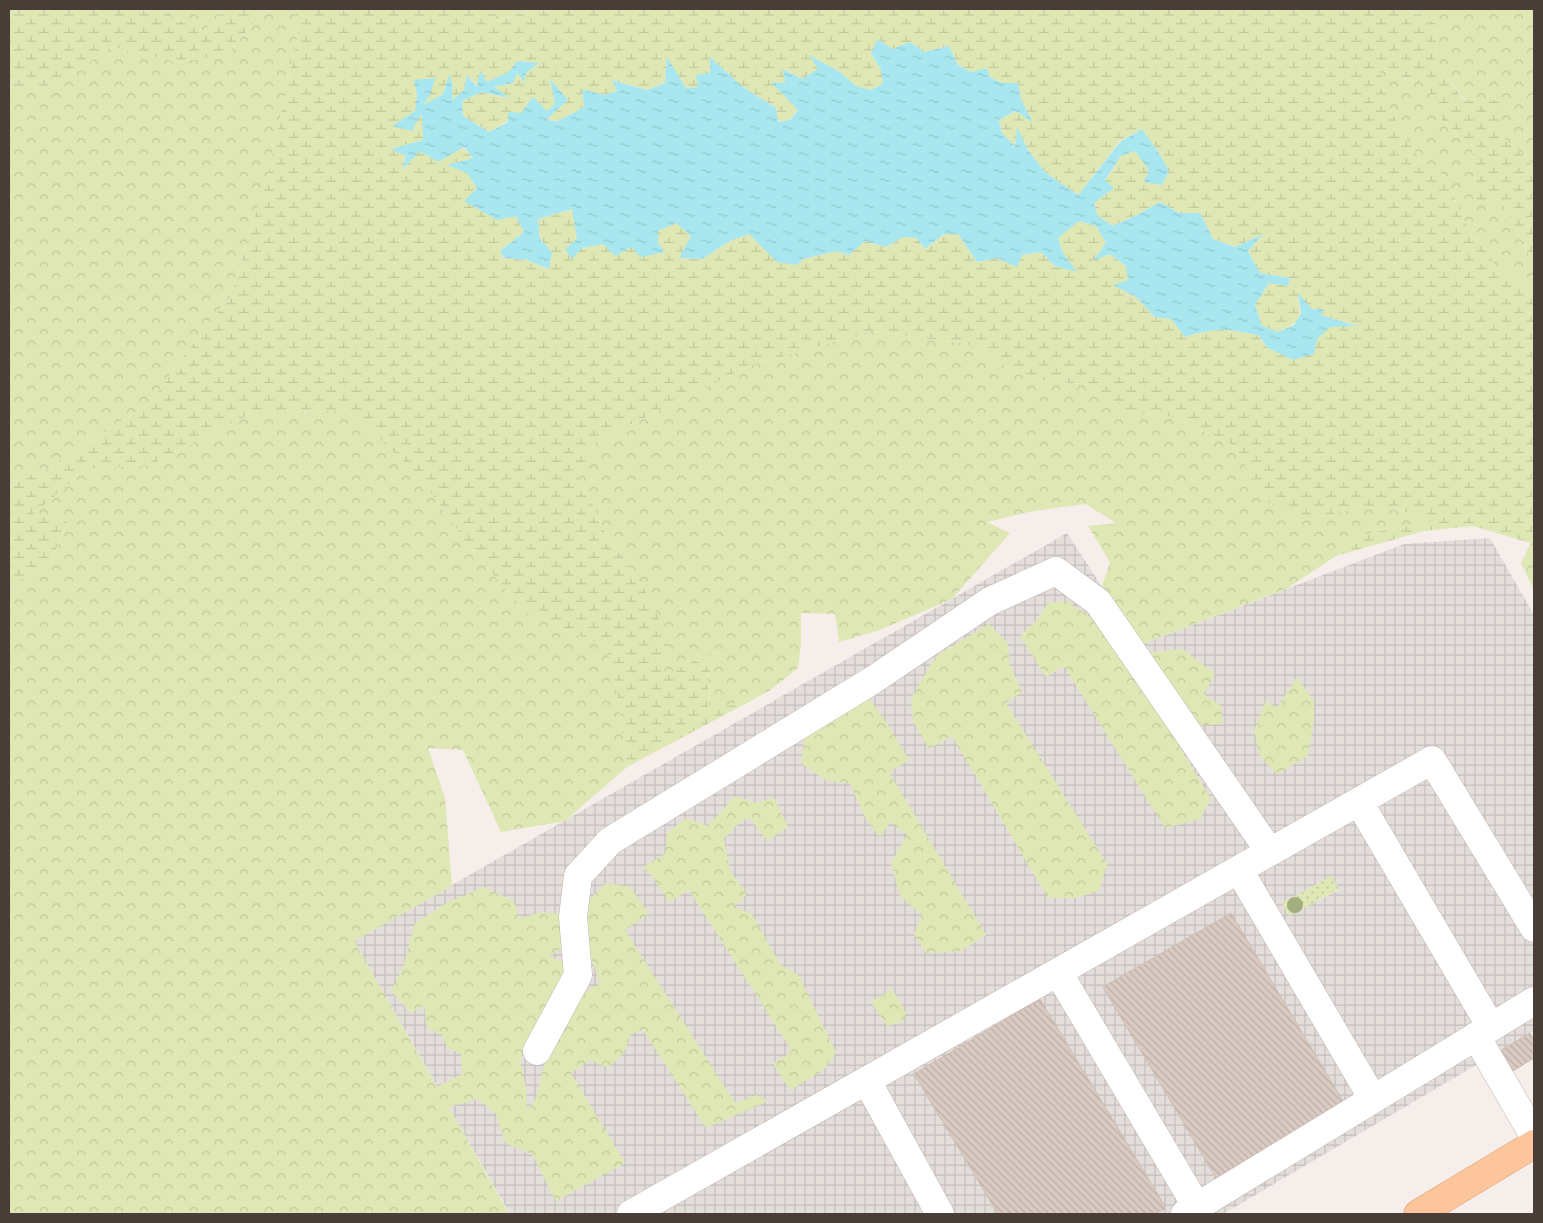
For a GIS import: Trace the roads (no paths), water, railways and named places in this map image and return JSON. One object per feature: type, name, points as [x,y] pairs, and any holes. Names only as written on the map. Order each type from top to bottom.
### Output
[{"type":"main road","points":[[1418,1214],[1534,1144]]},
{"type":"lane","points":[[536,1052],[578,975],[573,917],[578,876],[610,842],[873,680],[990,601],[1056,571],[1098,602],[1270,852]]},
{"type":"lane","points":[[631,1214],[1432,760],[1534,928]]},
{"type":"lane","points":[[1359,802],[1484,1032],[1534,1136]]},
{"type":"lane","points":[[1239,870],[1373,1099]]},
{"type":"lane","points":[[1058,972],[1191,1211],[1534,1001]]},
{"type":"lane","points":[[867,1081],[940,1214]]},
{"type":"water","points":[[878,39],[892,49],[910,42],[924,52],[949,46],[958,65],[971,72],[987,68],[990,77],[1002,83],[1018,83],[1021,99],[1033,123],[1016,111],[999,120],[1002,133],[1015,146],[1017,127],[1028,150],[1045,172],[1078,195],[1121,141],[1142,129],[1169,171],[1162,185],[1144,182],[1149,170],[1135,151],[1121,156],[1105,180],[1114,188],[1094,203],[1097,215],[1113,226],[1160,202],[1179,213],[1200,213],[1213,239],[1235,247],[1263,234],[1248,251],[1260,273],[1290,278],[1288,286],[1269,283],[1255,305],[1262,326],[1278,332],[1294,325],[1301,313],[1298,293],[1312,309],[1324,309],[1321,315],[1357,326],[1330,327],[1317,339],[1314,354],[1293,360],[1268,348],[1258,335],[1238,331],[1213,330],[1185,337],[1171,319],[1155,317],[1136,297],[1113,285],[1128,280],[1126,266],[1110,254],[1093,261],[1106,243],[1096,226],[1079,221],[1058,238],[1063,253],[1077,272],[1055,266],[1041,252],[1022,255],[1017,267],[997,258],[977,262],[958,234],[944,234],[925,249],[917,238],[903,237],[886,247],[865,241],[849,255],[836,251],[803,259],[797,265],[777,262],[749,234],[730,241],[702,259],[679,258],[691,236],[676,223],[658,231],[658,243],[665,252],[640,257],[632,247],[615,256],[603,244],[582,248],[572,259],[565,249],[577,239],[572,209],[538,219],[540,239],[552,252],[549,269],[527,260],[504,258],[500,251],[524,232],[516,216],[497,220],[464,201],[477,188],[467,173],[447,165],[473,158],[464,147],[438,162],[420,151],[402,170],[406,156],[391,149],[423,140],[422,114],[415,124],[413,131],[392,126],[415,111],[417,95],[414,80],[435,78],[430,95],[423,105],[443,94],[449,74],[453,87],[452,100],[464,90],[467,75],[477,87],[480,70],[487,82],[509,72],[517,61],[539,63],[526,73],[524,82],[517,73],[513,83],[494,87],[510,98],[482,92],[462,101],[463,116],[489,132],[508,122],[508,112],[521,113],[533,97],[547,111],[555,104],[550,79],[568,100],[546,120],[558,121],[584,107],[582,89],[604,95],[617,91],[612,80],[647,90],[665,83],[667,57],[686,88],[698,87],[696,75],[710,73],[710,57],[743,87],[776,108],[778,122],[790,120],[798,110],[771,82],[785,83],[783,69],[802,79],[818,69],[809,55],[840,72],[856,86],[871,90],[883,83],[881,70],[871,53]]}]
